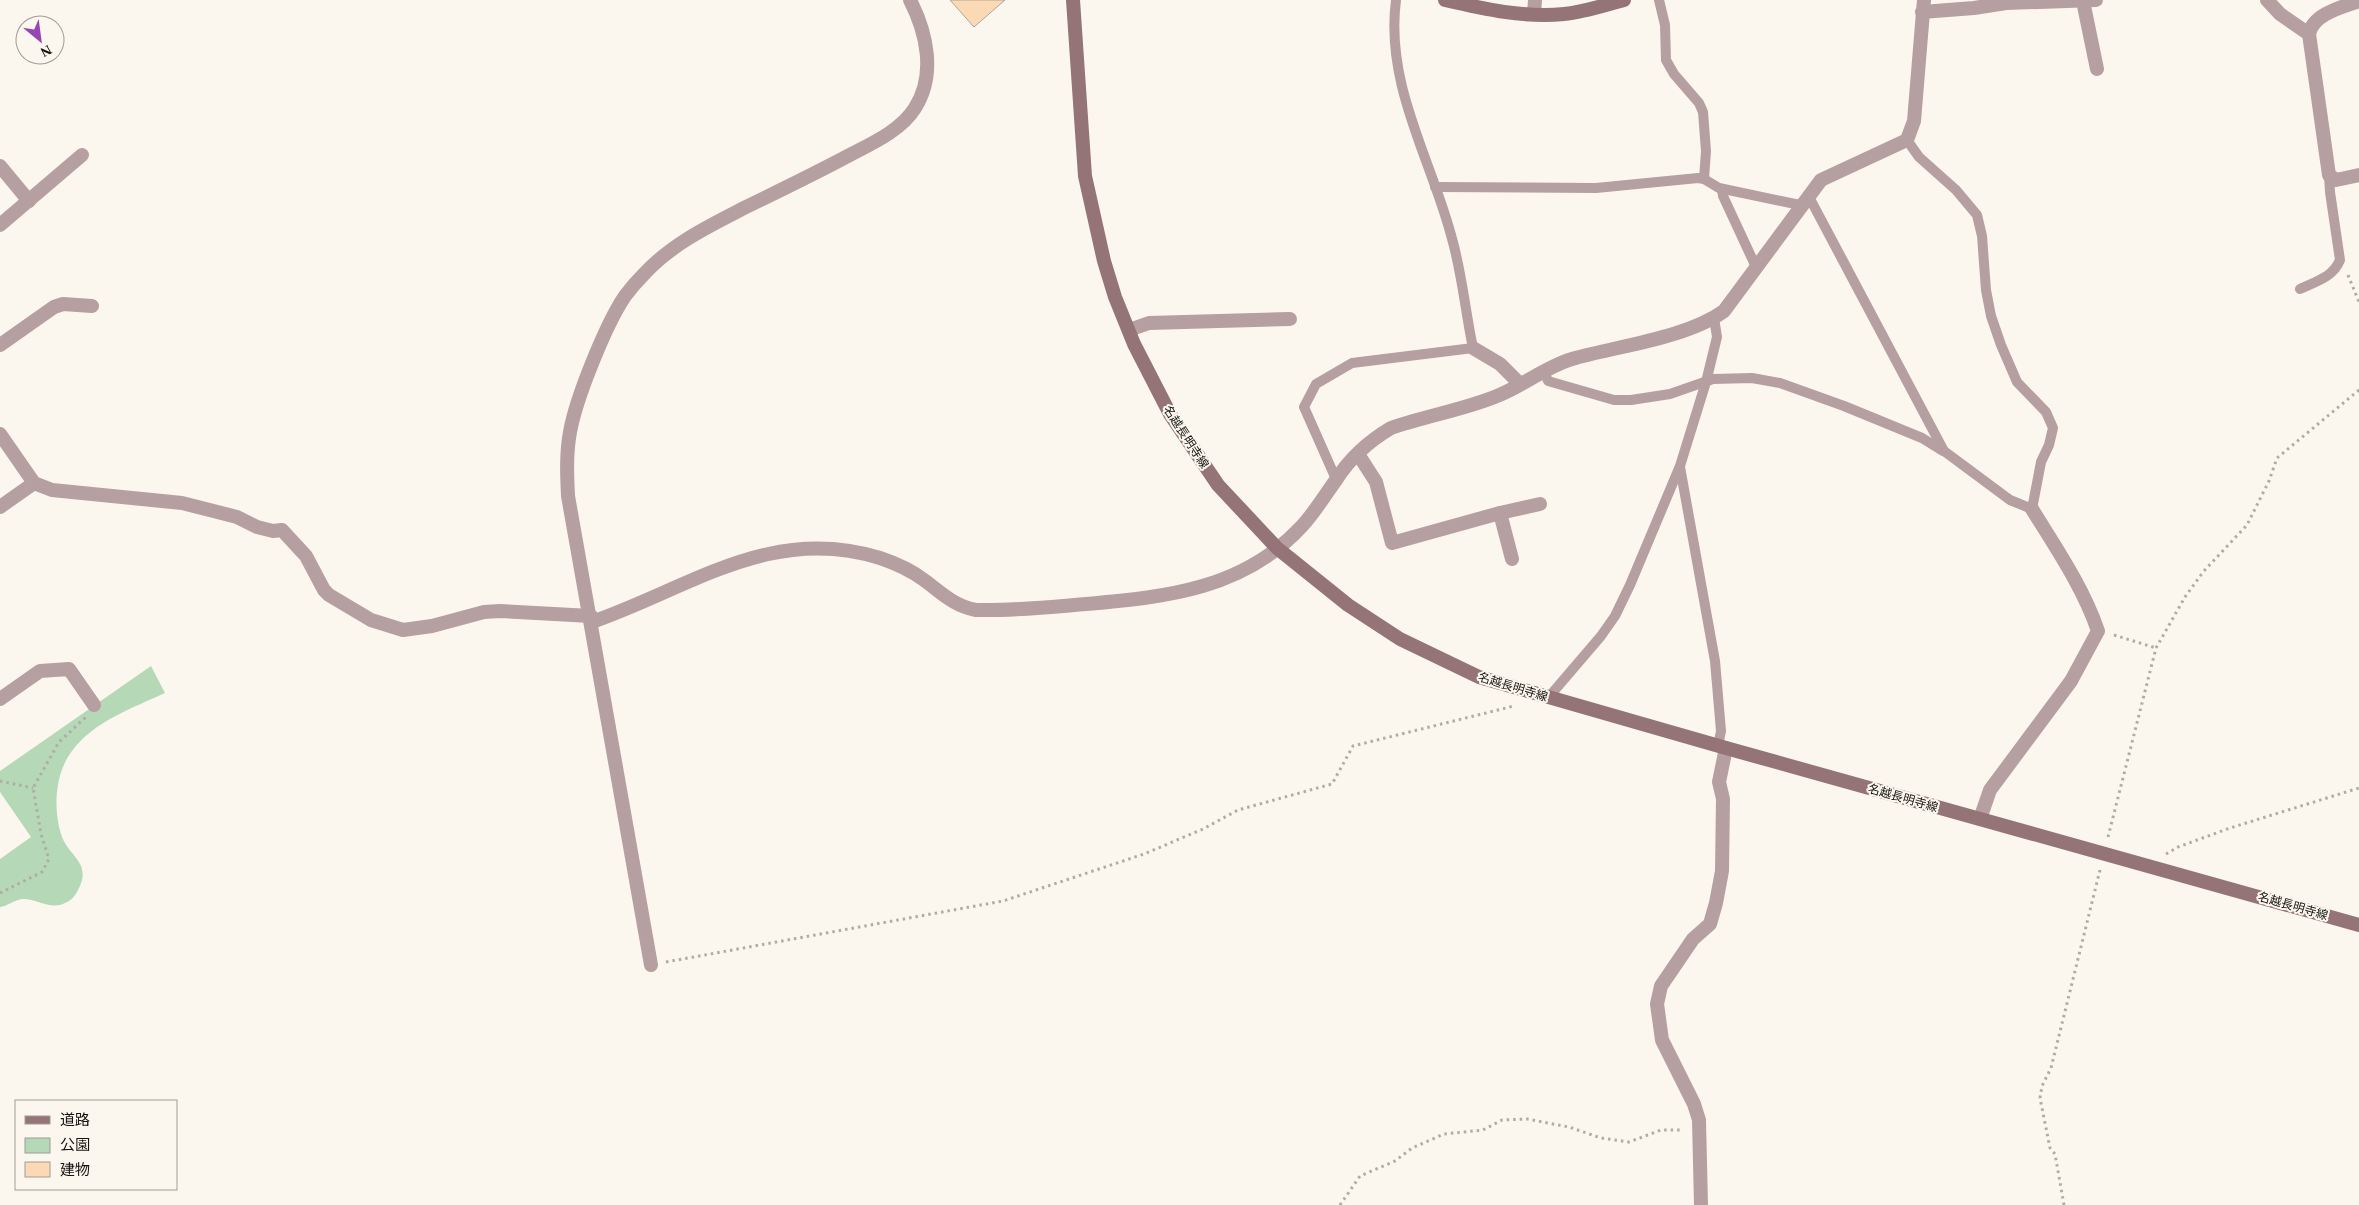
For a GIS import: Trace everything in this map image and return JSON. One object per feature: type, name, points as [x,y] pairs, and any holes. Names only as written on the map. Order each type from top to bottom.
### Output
[{"type":"main road","name":"名越長明寺線","points":[[1073,0],[1086,176],[1104,261],[1115,297],[1157,392],[1218,485],[1277,548],[1348,605],[1400,639],[1479,677],[2359,925]]},
{"type":"main road","points":[[1445,0],[1494,11],[1534,7],[1566,14],[1624,0]]},
{"type":"street","points":[[651,965],[592,619],[568,496],[567,461],[570,432],[578,405],[606,334],[625,296],[646,272],[686,240],[885,136],[915,109],[922,94],[926,75],[927,54],[924,34],[910,0]]},
{"type":"street","points":[[0,434],[34,483],[52,490],[182,503],[237,517],[257,527],[273,532],[282,530],[306,556],[324,590],[329,595],[371,620],[403,630],[432,626],[484,612],[500,611],[592,619],[623,612],[720,567],[758,555],[786,550],[853,551],[882,558],[923,579],[949,600],[963,607],[993,610],[1126,600],[1202,588],[1238,573],[1277,548],[1302,526],[1336,479],[1358,454],[1375,438],[1391,428],[1497,396],[1544,371],[1570,360],[1690,329],[1714,318],[1731,303],[1804,200],[1821,180],[1907,140],[1914,121],[1923,6],[1974,8],[2006,3],[2096,0]]},
{"type":"street","points":[[2268,0],[2280,14],[2309,34]]},
{"type":"street","points":[[2083,1],[2097,69]]},
{"type":"street","points":[[2359,1],[2316,20],[2309,34],[2329,175],[2336,180],[2359,175]]},
{"type":"street","points":[[0,224],[82,155]]},
{"type":"street","points":[[0,166],[29,201]]},
{"type":"street","points":[[0,345],[54,307],[62,304],[92,306]]},
{"type":"street","points":[[1129,330],[1149,323],[1290,319]]},
{"type":"street","points":[[1473,348],[1500,364],[1520,384]]},
{"type":"street","points":[[1358,454],[1376,482],[1392,543],[1540,504]]},
{"type":"street","points":[[0,507],[34,483]]},
{"type":"street","points":[[1980,819],[1990,790],[2071,681],[2098,631],[2072,574],[2032,509]]},
{"type":"street","points":[[1500,513],[1512,559]]},
{"type":"street","points":[[0,699],[40,671],[69,669],[94,705]]},
{"type":"street","points":[[1701,1205],[1700,1133],[1694,1104],[1662,1040],[1658,1004],[1661,986],[1693,939],[1710,924],[1716,904],[1722,871],[1723,800],[1719,782],[1722,747]]},
{"type":"lane","points":[[1336,479],[1304,407],[1316,384],[1352,363],[1473,348],[1452,236],[1405,100],[1398,70],[1395,26],[1396,0]]},
{"type":"lane","points":[[1659,0],[1664,25],[1666,60],[1674,74],[1699,103],[1703,112],[1706,151],[1704,179]]},
{"type":"lane","points":[[1544,371],[1548,381],[1614,400],[1646,399],[1714,379],[1752,378],[1780,383],[1844,406],[1922,438],[1944,451],[2010,500],[2032,509],[2041,462],[2049,445],[2053,428],[2046,412],[2016,382],[2001,345],[1991,316],[1986,290],[1982,236],[1977,215],[1956,190],[1919,157],[1907,140]]},
{"type":"lane","points":[[2300,289],[2330,275],[2336,270],[2340,260],[2329,175]]},
{"type":"lane","points":[[1435,187],[1596,188],[1704,179],[1722,189],[1804,200],[1944,451]]},
{"type":"lane","points":[[1722,189],[1723,196],[1756,266]]},
{"type":"lane","points":[[1548,698],[1601,636],[1630,585],[1680,466],[1706,382],[1717,338],[1718,328],[1714,318]]},
{"type":"lane","points":[[1680,466],[1715,661],[1722,747]]},
{"type":"path","points":[[2340,260],[2359,302]]},
{"type":"path","points":[[2064,1205],[2055,1154],[2050,1148],[2040,1098],[2042,1086],[2051,1068],[2156,648],[2185,597],[2203,572],[2247,525],[2265,490],[2277,458],[2359,390]]},
{"type":"path","points":[[2098,631],[2136,640],[2156,648]]},
{"type":"path","points":[[0,894],[42,872],[49,859],[41,834],[33,788],[59,742],[91,712],[94,705]]},
{"type":"path","points":[[651,965],[1002,900],[1144,854],[1203,829],[1238,810],[1332,784],[1353,746],[1520,705]]},
{"type":"path","points":[[0,781],[33,788]]},
{"type":"path","points":[[2155,867],[2169,852],[2178,847],[2230,828],[2359,788]]},
{"type":"path","points":[[1340,1205],[1360,1176],[1395,1161],[1412,1148],[1444,1134],[1483,1130],[1502,1120],[1527,1119],[1569,1128],[1601,1138],[1629,1142],[1661,1130],[1700,1133]]},
{"type":"green space","points":[[151,666],[165,693],[115,716],[91,731],[72,751],[62,770],[56,802],[58,824],[64,842],[78,860],[83,873],[76,894],[69,901],[60,905],[50,905],[22,899],[0,907],[0,859],[31,837],[0,792],[0,771]]},
{"type":"building","points":[[950,0],[1005,0],[974,27]]}]
